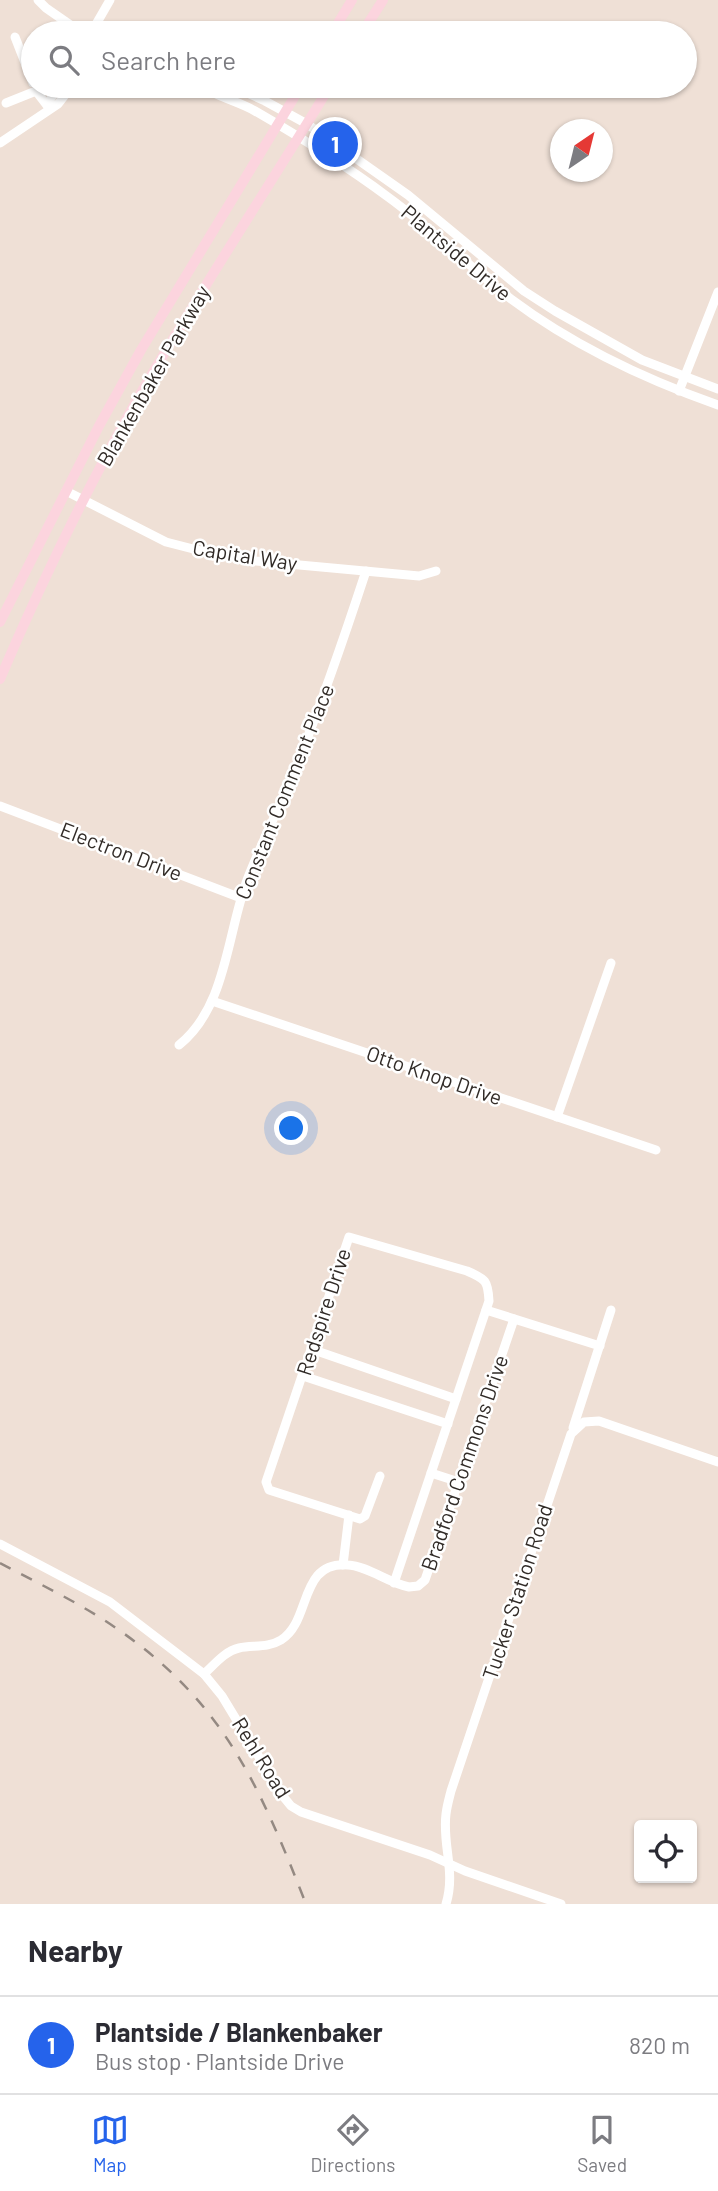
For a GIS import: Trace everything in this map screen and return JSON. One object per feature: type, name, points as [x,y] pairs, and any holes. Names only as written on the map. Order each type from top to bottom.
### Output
[{"type":"main road","points":[[339,21],[352,0]]},
{"type":"main road","points":[[370,21],[383,0]]},
{"type":"main road","name":"Blankenbaker Parkway","points":[[0,622],[141,350],[294,98]]},
{"type":"main road","name":"Blankenbaker Parkway","points":[[0,679],[83,502],[138,398],[323,98]]},
{"type":"street","points":[[38,0],[64,21]]},
{"type":"street","points":[[98,21],[110,0]]},
{"type":"street","points":[[15,37],[21,53]]},
{"type":"street","points":[[6,103],[21,94]]},
{"type":"street","points":[[42,98],[49,108]]},
{"type":"street","points":[[49,108],[51,98]]},
{"type":"street","points":[[0,144],[63,98]]},
{"type":"street","name":"Plantside Drive","points":[[228,98],[253,110],[389,198],[511,299],[591,351],[679,391],[718,405]]},
{"type":"street","name":"Plantside Drive","points":[[256,98],[307,124],[408,194],[524,291],[555,311],[642,360],[718,389]]},
{"type":"street","points":[[458,255],[468,243]]},
{"type":"street","points":[[679,391],[718,292]]},
{"type":"street","name":"Capital Way","points":[[66,491],[170,544],[191,549],[256,561],[419,576],[436,570]]},
{"type":"street","name":"Constant Comment Place","points":[[179,1045],[198,1026],[212,1001],[241,898],[327,687],[366,571]]},
{"type":"street","name":"Electron Drive","points":[[0,806],[241,898]]},
{"type":"street","points":[[557,1117],[611,963]]},
{"type":"street","name":"Otto Knop Drive","points":[[212,1001],[656,1150]]},
{"type":"street","name":"Redspire Drive","points":[[349,1515],[269,1490],[266,1482],[349,1237],[481,1277],[488,1284],[489,1301],[394,1583]]},
{"type":"street","points":[[486,1310],[600,1346]]},
{"type":"street","name":"Tucker Station Road","points":[[446,1904],[451,1885],[446,1815],[451,1791],[611,1310]]},
{"type":"street","name":"Bradford Commons Drive","points":[[343,1565],[350,1564],[408,1587],[418,1586],[425,1580],[514,1319]]},
{"type":"street","points":[[311,1349],[456,1399]]},
{"type":"street","points":[[303,1376],[448,1424]]},
{"type":"street","points":[[571,1434],[584,1422],[598,1421],[718,1462]]},
{"type":"street","points":[[431,1474],[459,1482]]},
{"type":"street","points":[[204,1674],[236,1648],[271,1644],[288,1635],[299,1617],[316,1575],[327,1568],[343,1565],[349,1515],[360,1519],[365,1516],[380,1476]]},
{"type":"street","name":"Rehl Road","points":[[0,1544],[110,1602],[204,1674],[222,1696],[282,1796],[292,1806],[320,1820],[430,1855],[561,1904]]},
{"type":"railway","points":[[0,1563],[74,1602],[116,1628],[153,1656],[185,1686],[211,1717],[254,1785],[306,1904]]},
{"type":"place","name":"Plantside / Blankenbaker","points":[[335,144]]}]
